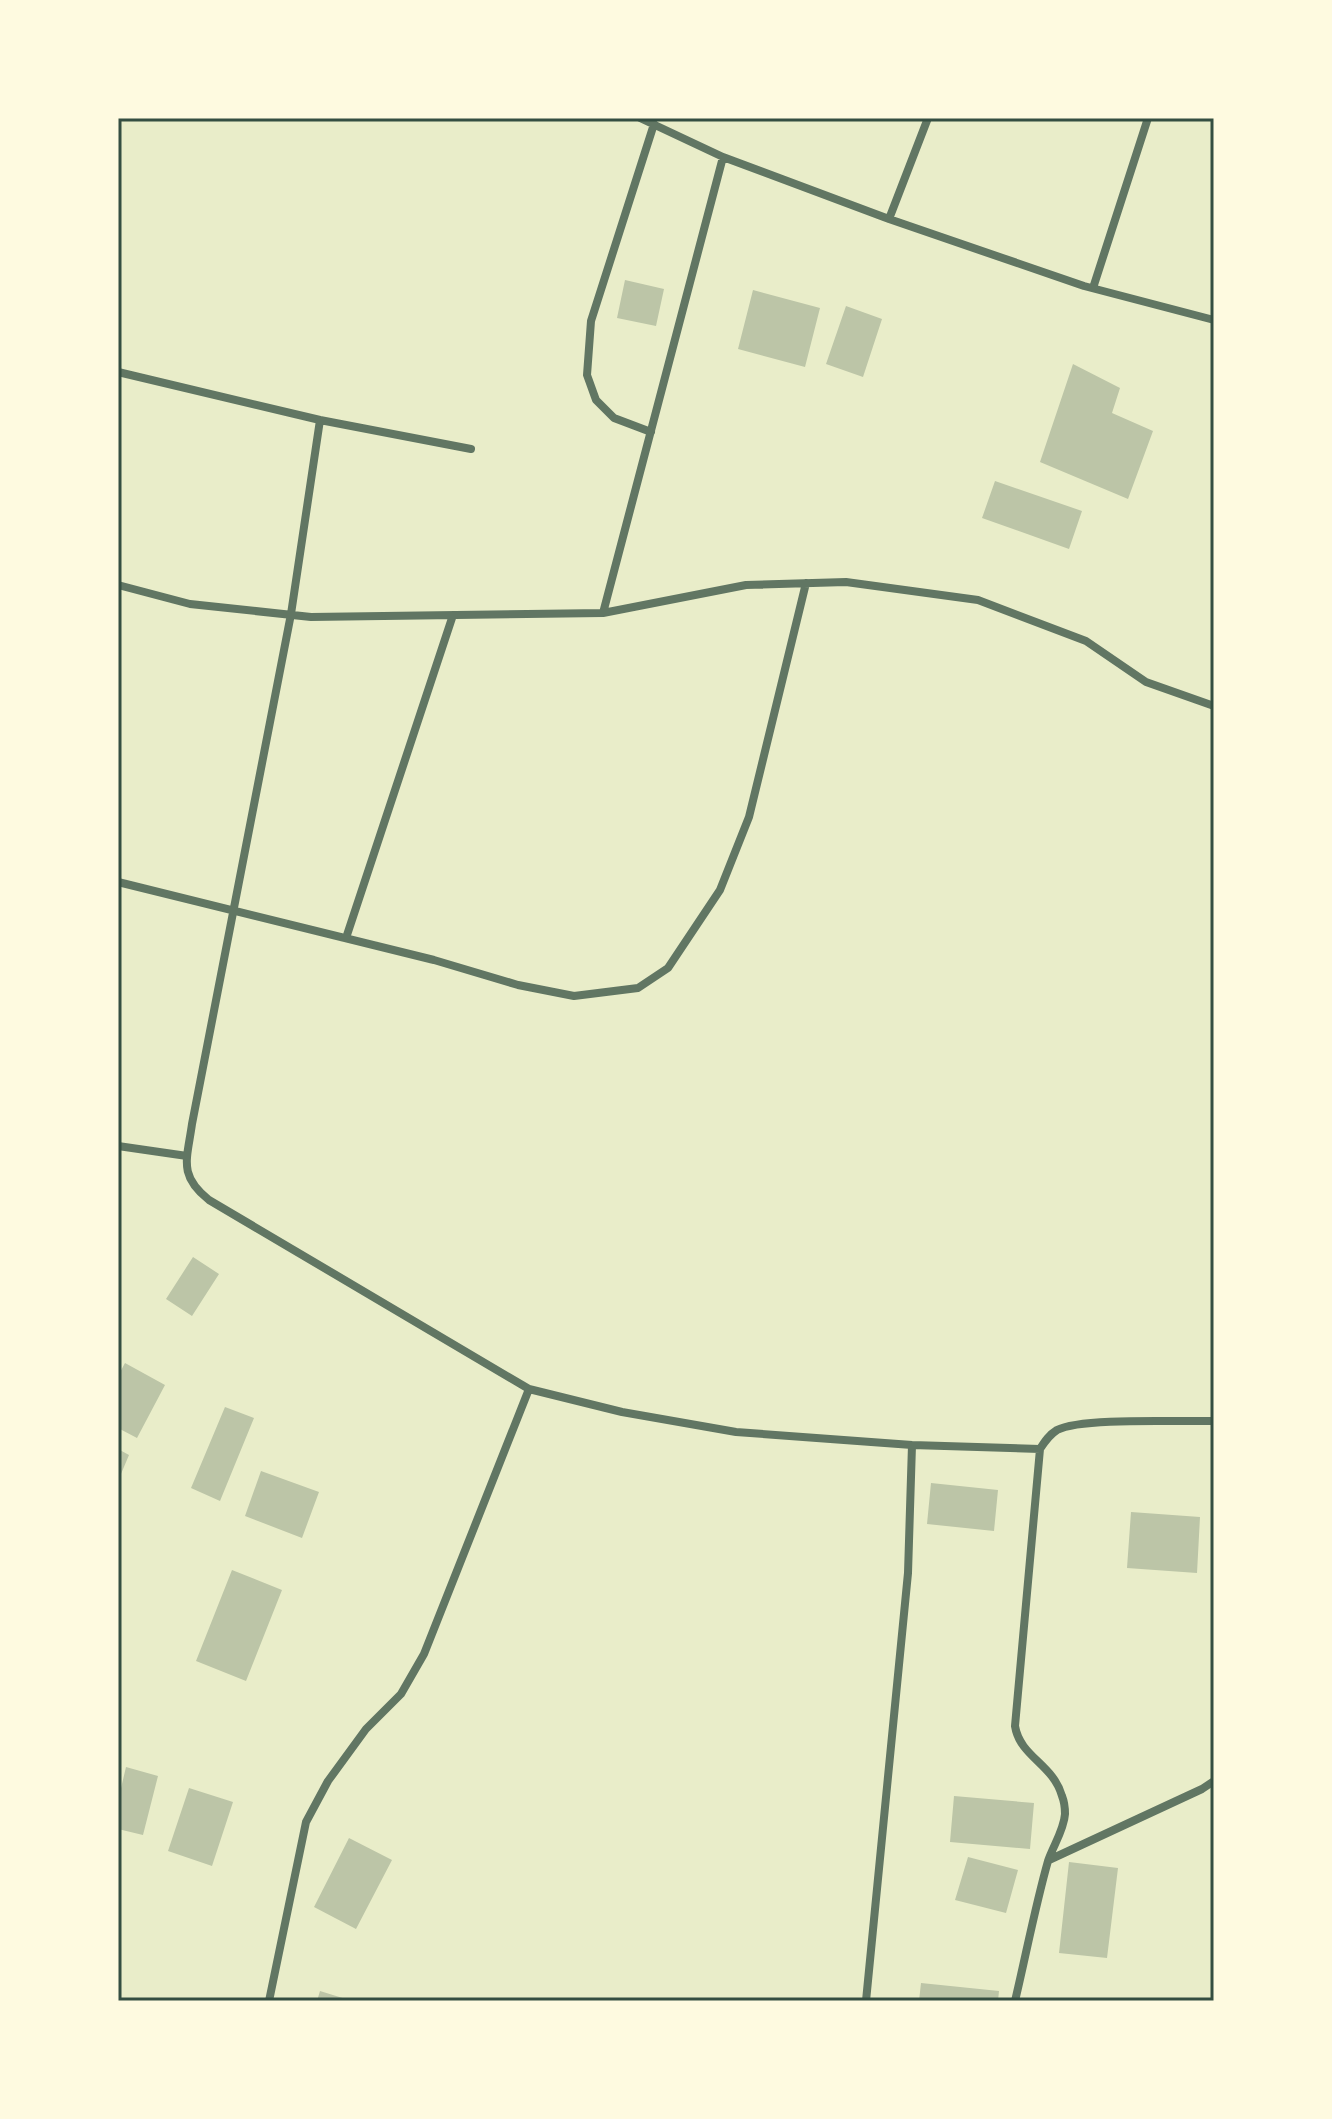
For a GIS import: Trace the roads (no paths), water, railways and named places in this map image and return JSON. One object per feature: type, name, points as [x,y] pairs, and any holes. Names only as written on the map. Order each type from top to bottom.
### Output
[{"type":"street","points":[[640,118],[723,157],[889,219],[1093,288],[1214,320]]},
{"type":"street","points":[[889,219],[928,118]]},
{"type":"street","points":[[1093,288],[1148,118]]},
{"type":"street","points":[[651,432],[614,418],[596,400],[587,375],[591,321],[654,124]]},
{"type":"street","points":[[603,613],[723,157]]},
{"type":"street","points":[[118,372],[320,420],[471,449]]},
{"type":"street","points":[[320,420],[291,614],[187,1156],[186,1165],[192,1186],[209,1200],[529,1389],[622,1412],[736,1432],[912,1445],[1040,1449]]},
{"type":"street","points":[[118,585],[190,604],[311,617],[603,613],[746,585],[846,582],[978,600],[1086,641],[1146,682],[1214,706]]},
{"type":"street","points":[[118,882],[346,938],[518,985],[574,996],[638,988],[668,968],[720,890],[749,817],[806,583]]},
{"type":"street","points":[[346,938],[453,615]]},
{"type":"street","points":[[118,1146],[187,1156]]},
{"type":"street","points":[[269,2001],[306,1822],[328,1781],[366,1729],[401,1694],[424,1654],[529,1389]]},
{"type":"street","points":[[1015,2001],[1049,1860],[1065,1816],[1057,1781],[1017,1738],[1015,1726],[1040,1449],[1046,1439],[1059,1429],[1086,1424],[1214,1421]]},
{"type":"street","points":[[866,2001],[908,1573],[912,1445]]},
{"type":"street","points":[[1049,1860],[1214,1781]]}]
